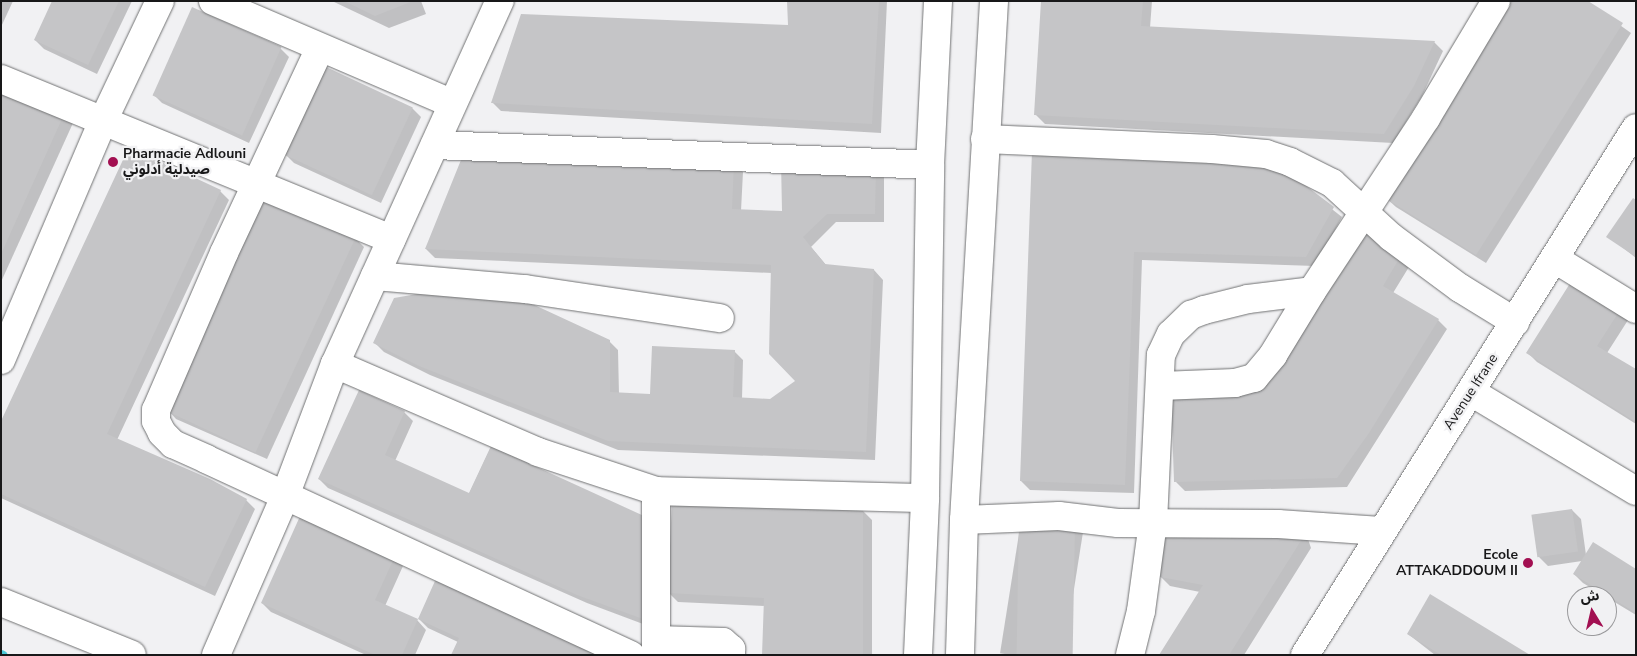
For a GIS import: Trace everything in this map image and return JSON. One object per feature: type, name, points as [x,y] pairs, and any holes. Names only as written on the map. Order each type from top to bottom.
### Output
[{"type":"street","points":[[1,360],[102,123],[160,1]]},
{"type":"street","points":[[213,1],[452,103]]},
{"type":"street","points":[[216,655],[285,496],[335,364],[500,1]]},
{"type":"street","points":[[918,655],[924,498],[930,165],[938,1]]},
{"type":"street","points":[[960,655],[964,520],[994,1]]},
{"type":"street","points":[[1161,386],[1235,383],[1254,378],[1274,355],[1312,291],[1426,118],[1496,1]]},
{"type":"street","points":[[320,48],[162,396],[156,421],[162,433],[173,444],[631,655]]},
{"type":"street","points":[[1,79],[102,123],[258,183],[392,239]]},
{"type":"street","name":"Avenue Ifrane","points":[[1305,655],[1381,531],[1516,322],[1636,128]]},
{"type":"street","points":[[985,139],[1266,154],[1290,162],[1332,182],[1392,236],[1460,288],[1516,322]]},
{"type":"street","points":[[435,145],[930,165]]},
{"type":"street","points":[[1555,259],[1636,308]]},
{"type":"street","points":[[375,276],[525,289],[720,318]]},
{"type":"street","points":[[1130,655],[1141,611],[1153,522],[1161,355],[1171,334],[1191,315],[1228,303],[1312,291]]},
{"type":"street","points":[[335,364],[538,452],[656,491],[924,498]]},
{"type":"street","points":[[1471,392],[1636,491]]},
{"type":"street","points":[[656,491],[656,648],[723,642],[731,650],[731,655]]},
{"type":"street","points":[[964,520],[1059,516],[1118,523],[1278,524],[1381,531]]},
{"type":"street","points":[[1,602],[132,655]]},
{"type":"building","points":[[52,1],[119,1],[88,65],[34,40]]},
{"type":"building","points":[[344,1],[413,1],[375,16]]},
{"type":"building","points":[[787,1],[879,1],[872,124],[491,103],[521,14],[788,25]]},
{"type":"building","points":[[1041,1],[1143,1],[1141,26],[1435,41],[1414,86],[1384,134],[1034,115]]},
{"type":"building","points":[[1509,1],[1588,1],[1623,23],[1476,255],[1385,198]]},
{"type":"building","points":[[192,7],[282,47],[242,135],[153,96]]},
{"type":"building","points":[[324,66],[413,107],[372,195],[283,154]]},
{"type":"building","points":[[1,84],[65,112],[1,254]]},
{"type":"building","points":[[129,147],[221,190],[107,434],[210,479],[247,499],[205,587],[1,494],[1,421]]},
{"type":"building","points":[[465,150],[734,162],[732,209],[782,211],[781,162],[876,167],[875,214],[827,214],[803,237],[825,264],[874,269],[866,452],[608,441],[419,366],[373,343],[394,298],[452,288],[498,288],[610,340],[610,392],[650,394],[652,346],[735,350],[733,397],[770,399],[795,381],[769,354],[771,265],[425,249]]},
{"type":"building","points":[[1032,151],[1238,159],[1297,179],[1334,207],[1306,257],[1134,252],[1125,485],[1020,481]]},
{"type":"building","points":[[264,195],[356,238],[255,452],[164,410]]},
{"type":"building","points":[[1633,198],[1636,200],[1636,257],[1606,237]]},
{"type":"building","points":[[1363,227],[1403,252],[1383,286],[1439,319],[1369,433],[1337,478],[1174,482],[1171,394],[1263,389],[1270,373]]},
{"type":"building","points":[[1574,277],[1622,307],[1597,346],[1636,369],[1636,422],[1526,353]]},
{"type":"building","points":[[359,390],[405,411],[385,455],[469,493],[491,446],[644,516],[643,619],[577,595],[318,479]]},
{"type":"building","points":[[672,499],[863,510],[863,655],[762,655],[764,598],[668,593]]},
{"type":"building","points":[[1572,509],[1578,552],[1537,557],[1531,515]]},
{"type":"building","points":[[301,514],[395,556],[375,600],[418,619],[402,655],[375,655],[261,603]]},
{"type":"building","points":[[1019,520],[1075,521],[1073,655],[1017,655]]},
{"type":"building","points":[[1164,529],[1302,539],[1229,655],[1159,655],[1203,585],[1160,577]]},
{"type":"building","points":[[1593,542],[1636,569],[1636,613],[1617,601],[1617,586],[1592,586],[1573,574]]},
{"type":"building","points":[[439,572],[620,655],[451,655],[459,638],[418,619]]},
{"type":"building","points":[[1430,594],[1530,655],[1441,655],[1407,634]]},
{"type":"place","name":"Pharmacie Adlouni صيدلية أدلوني","points":[[113,162]]},
{"type":"place","name":"Ecole ATTAKADDOUM II","points":[[1528,563]]}]
